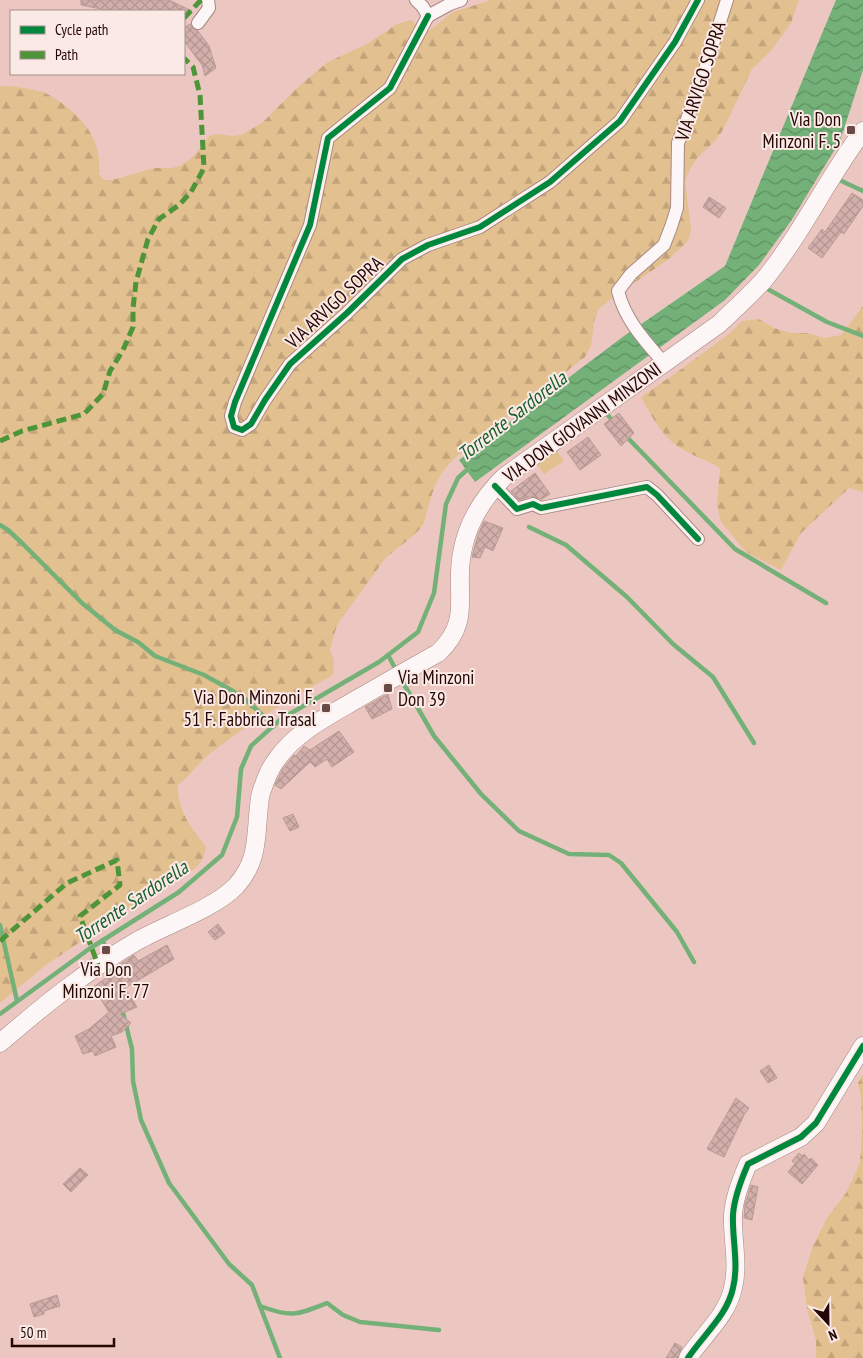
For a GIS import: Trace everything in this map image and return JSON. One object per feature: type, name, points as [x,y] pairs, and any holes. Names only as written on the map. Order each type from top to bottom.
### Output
[{"type":"main road","name":"VIA DON GIOVANNI MINZONI","points":[[0,1043],[98,965],[138,940],[216,901],[235,886],[243,877],[253,857],[256,846],[260,798],[275,760],[288,746],[324,719],[438,653],[452,638],[458,625],[461,610],[460,567],[466,535],[486,496],[504,477],[661,360],[719,324],[745,300],[758,286],[802,225],[838,166],[863,130]]},
{"type":"main road","points":[[688,1358],[721,1316],[733,1288],[735,1250],[733,1214],[739,1185],[748,1164],[801,1138],[816,1123],[863,1046]]},
{"type":"street","points":[[198,23],[209,8],[208,0]]},
{"type":"street","points":[[416,0],[424,7],[428,16],[460,0]]},
{"type":"street","name":"VIA ARVIGO SOPRA","points":[[428,16],[390,88],[328,138],[310,225],[235,402],[231,416],[234,427],[242,430],[251,424],[264,400],[290,364],[347,313],[402,259],[428,245],[480,227],[550,182],[620,121],[675,42],[698,0]]},
{"type":"street","name":"VIA ARVIGO SOPRA","points":[[661,360],[629,320],[618,291],[631,274],[664,245],[671,227],[677,208],[678,143],[700,85],[727,0]]},
{"type":"street","points":[[495,486],[517,510],[533,504],[541,508],[647,487],[657,495],[698,540]]},
{"type":"green space","points":[[491,0],[799,0],[791,23],[771,51],[752,69],[717,139],[697,158],[690,169],[685,181],[691,229],[688,241],[669,259],[598,310],[594,322],[591,346],[585,357],[455,458],[445,468],[435,485],[421,528],[384,560],[337,625],[330,649],[334,662],[333,675],[238,733],[208,755],[178,785],[182,810],[206,846],[199,864],[190,872],[172,880],[46,965],[0,1003],[0,86],[20,87],[42,92],[55,98],[72,111],[86,126],[95,143],[98,153],[99,174],[104,180],[112,180],[154,168],[180,166],[194,156],[209,136],[217,134],[241,135],[263,122],[300,85],[328,62],[367,44],[397,24],[412,20],[422,32],[430,30],[453,12]]},
{"type":"green space","points":[[863,306],[863,492],[849,488],[801,533],[781,570],[746,552],[721,522],[717,504],[720,468],[683,450],[672,442],[651,415],[641,397],[730,333],[742,321],[759,319],[774,328],[791,333],[808,333],[824,338],[841,335]]},
{"type":"green space","points":[[557,451],[564,461],[544,474],[537,464]]},
{"type":"green space","points":[[863,1075],[863,1358],[816,1358],[816,1340],[807,1309],[803,1277],[813,1246],[827,1218],[846,1193],[860,1163],[862,1130],[861,1097],[858,1083]]},
{"type":"water","points":[[836,0],[863,0],[863,70],[840,141],[791,221],[759,265],[725,300],[475,482],[459,460],[624,336],[725,266]]},
{"type":"building","points":[[81,0],[169,0],[192,11],[106,10],[81,5]]},
{"type":"building","points":[[190,24],[209,46],[216,68],[205,76],[202,65],[185,42],[185,27]]},
{"type":"building","points":[[852,193],[863,200],[863,206],[844,234],[841,232],[822,258],[808,248],[822,229],[825,232]]},
{"type":"building","points":[[709,197],[726,208],[719,218],[703,207]]},
{"type":"building","points":[[619,413],[634,433],[621,446],[604,424]]},
{"type":"building","points":[[588,437],[601,455],[580,470],[567,452]]},
{"type":"building","points":[[535,473],[550,494],[542,499],[531,496],[519,500],[511,491]]},
{"type":"building","points":[[484,521],[503,528],[493,551],[485,547],[480,558],[472,557],[478,535]]},
{"type":"building","points":[[388,694],[392,709],[372,719],[365,707]]},
{"type":"building","points":[[339,731],[354,752],[332,767],[327,759],[315,767],[310,762],[281,789],[275,785],[283,769],[304,746],[310,750]]},
{"type":"building","points":[[293,814],[299,827],[290,831],[283,818]]},
{"type":"building","points":[[218,924],[225,933],[215,940],[208,932]]},
{"type":"building","points":[[167,945],[174,959],[125,988],[137,1007],[120,1014],[131,1023],[122,1032],[111,1036],[116,1047],[95,1056],[93,1051],[83,1054],[75,1036],[89,1029],[109,1012],[93,987],[121,968],[119,965],[134,955],[138,961]]},
{"type":"building","points":[[769,1065],[777,1078],[768,1083],[760,1071]]},
{"type":"building","points":[[736,1098],[749,1108],[724,1157],[707,1149]]},
{"type":"building","points":[[799,1153],[802,1156],[804,1154],[809,1160],[811,1158],[818,1165],[802,1184],[788,1172],[795,1164],[792,1161]]},
{"type":"building","points":[[80,1168],[88,1175],[71,1192],[63,1184]]},
{"type":"building","points":[[751,1185],[758,1187],[752,1220],[744,1218],[745,1204]]},
{"type":"building","points":[[57,1295],[60,1306],[44,1311],[44,1314],[34,1317],[30,1304]]},
{"type":"building","points":[[675,1343],[682,1347],[678,1358],[666,1358]]},
{"type":"waterway","points":[[835,178],[863,191]]},
{"type":"waterway","points":[[762,286],[827,322],[863,336]]},
{"type":"waterway","points":[[603,410],[615,423]]},
{"type":"waterway","points":[[625,435],[735,549],[826,603]]},
{"type":"waterway","name":"Torrente Sardorella","points":[[0,1014],[89,949],[179,892],[222,855],[237,817],[241,769],[251,746],[281,719],[379,662],[418,632],[434,593],[446,504],[458,478],[471,466]]},
{"type":"waterway","points":[[0,525],[23,544],[82,603],[115,630],[138,642],[155,656],[204,675],[233,691],[245,699],[274,726]]},
{"type":"waterway","points":[[529,527],[566,545],[627,597],[673,644],[713,677],[754,743]]},
{"type":"waterway","points":[[388,655],[397,672]]},
{"type":"waterway","points":[[401,679],[434,736],[481,794],[519,831],[569,854],[609,855],[621,863],[677,932],[694,962]]},
{"type":"waterway","points":[[0,925],[17,1001]]},
{"type":"waterway","points":[[103,940],[107,955]]},
{"type":"waterway","points":[[109,963],[114,980]]},
{"type":"waterway","points":[[122,1009],[132,1049],[133,1081],[141,1120],[169,1183],[229,1264],[252,1285],[260,1306],[294,1314],[327,1303],[343,1315],[360,1322],[439,1330]]},
{"type":"waterway","points":[[260,1306],[280,1358]]},
{"type":"marked path","points":[[185,17],[201,0]]},
{"type":"marked path","points":[[0,441],[22,431],[84,414],[103,394],[110,371],[123,350],[133,327],[136,282],[148,239],[159,219],[179,205],[191,192],[204,168],[200,95],[193,67],[185,59]]},
{"type":"marked path","points":[[0,941],[67,883],[117,860],[120,885],[80,916],[98,965]]},
{"type":"cycle path","points":[[428,16],[390,88],[328,138],[310,225],[235,402],[231,416],[234,427],[242,430],[251,424],[290,364],[347,313],[402,259],[428,245],[480,227],[550,182],[620,121],[675,42],[698,0]]},
{"type":"cycle path","points":[[495,486],[517,509],[533,504],[541,508],[647,487],[657,495],[698,539]]},
{"type":"cycle path","points":[[688,1358],[726,1308],[730,1298],[735,1279],[734,1209],[738,1189],[748,1164],[801,1137],[816,1123],[863,1046]]},
{"type":"place","name":"Via Don Minzoni F. 5","points":[[851,130]]},
{"type":"place","name":"Via Minzoni Don 39","points":[[388,688]]},
{"type":"place","name":"Via Don Minzoni F. 51 F. Fabbrica Trasal","points":[[326,708]]},
{"type":"place","name":"Via Don Minzoni F. 77","points":[[106,950]]}]
